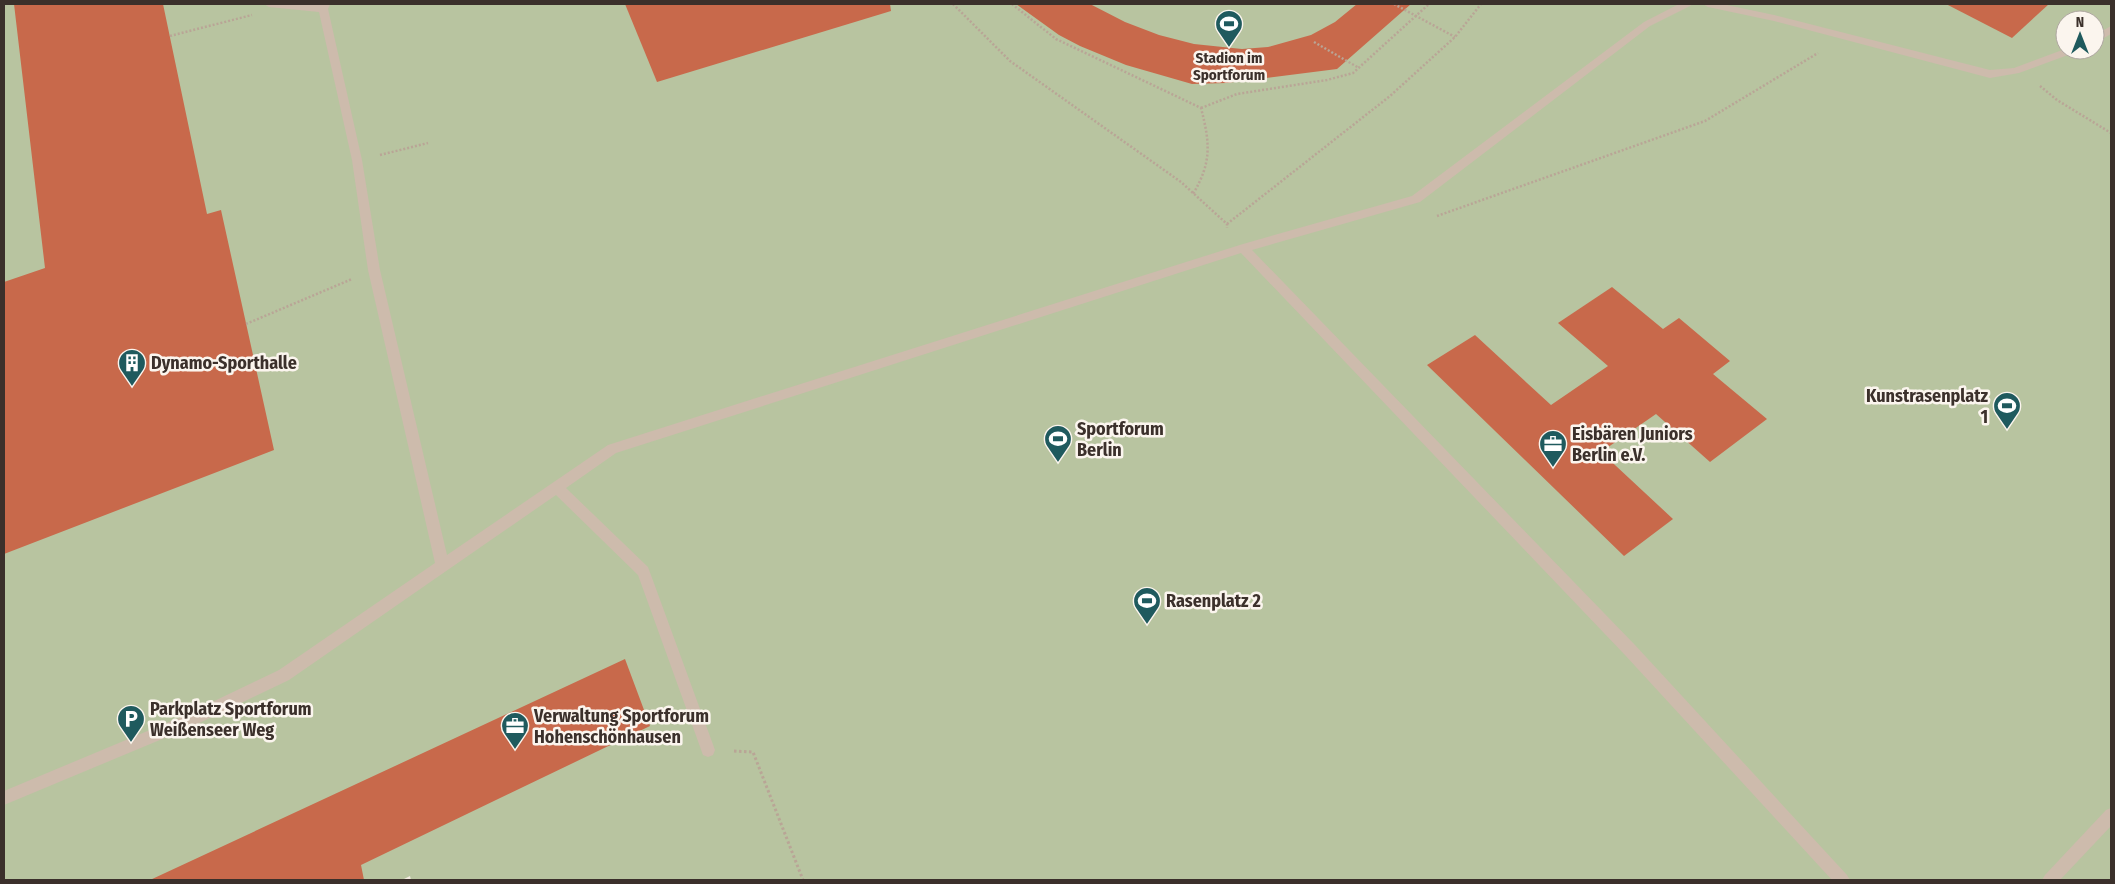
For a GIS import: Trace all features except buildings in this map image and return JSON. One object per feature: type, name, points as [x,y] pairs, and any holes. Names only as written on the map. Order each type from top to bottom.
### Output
[{"type":"lane","points":[[269,4],[324,6],[357,160],[374,270],[443,567]]},
{"type":"lane","points":[[4,798],[186,722],[284,676],[612,449],[1243,248],[1416,199],[1647,24],[1687,4]]},
{"type":"lane","points":[[1708,4],[1774,18],[1990,74],[2015,71],[2055,56]]},
{"type":"lane","points":[[1243,248],[1630,650],[1842,880]]},
{"type":"lane","points":[[558,488],[643,571],[708,750]]},
{"type":"lane","points":[[2050,880],[2111,815]]},
{"type":"path","points":[[953,4],[1010,62],[1181,182],[1227,224],[1227,232],[1243,248]]},
{"type":"path","points":[[1012,4],[1056,39],[1201,108],[1238,94],[1347,76],[1359,68],[1429,4]]},
{"type":"path","points":[[1394,4],[1455,37]]},
{"type":"path","points":[[1227,224],[1390,96],[1455,37],[1480,4]]},
{"type":"path","points":[[170,36],[288,6]]},
{"type":"path","points":[[1314,42],[1359,68]]},
{"type":"path","points":[[1435,216],[1705,121],[1820,52]]},
{"type":"path","points":[[2038,85],[2057,100],[2111,134]]},
{"type":"path","points":[[1193,194],[1206,171],[1210,155],[1201,108]]},
{"type":"path","points":[[357,160],[428,143]]},
{"type":"path","points":[[246,324],[374,270]]},
{"type":"path","points":[[708,750],[753,752],[803,880]]},
{"type":"green space","name":"Sportforum Berlin","points":[[4,4],[2111,4],[2111,880],[411,880],[410,876],[402,880],[4,880]]},
{"type":"place","name":"Stadion im Sportforum","points":[[1229,48]]},
{"type":"place","name":"Dynamo-Sporthalle","points":[[132,387]]},
{"type":"place","name":"Kunstrasenplatz 1","points":[[2007,430]]},
{"type":"place","name":"Sportforum Berlin","points":[[1058,463]]},
{"type":"place","name":"Eisbären Juniors Berlin e.V.","points":[[1553,468]]},
{"type":"place","name":"Rasenplatz 2","points":[[1147,625]]},
{"type":"place","name":"Parkplatz Sportforum Weißenseer Weg","points":[[131,743]]},
{"type":"place","name":"Verwaltung Sportforum Hohenschönhausen","points":[[515,750]]}]
